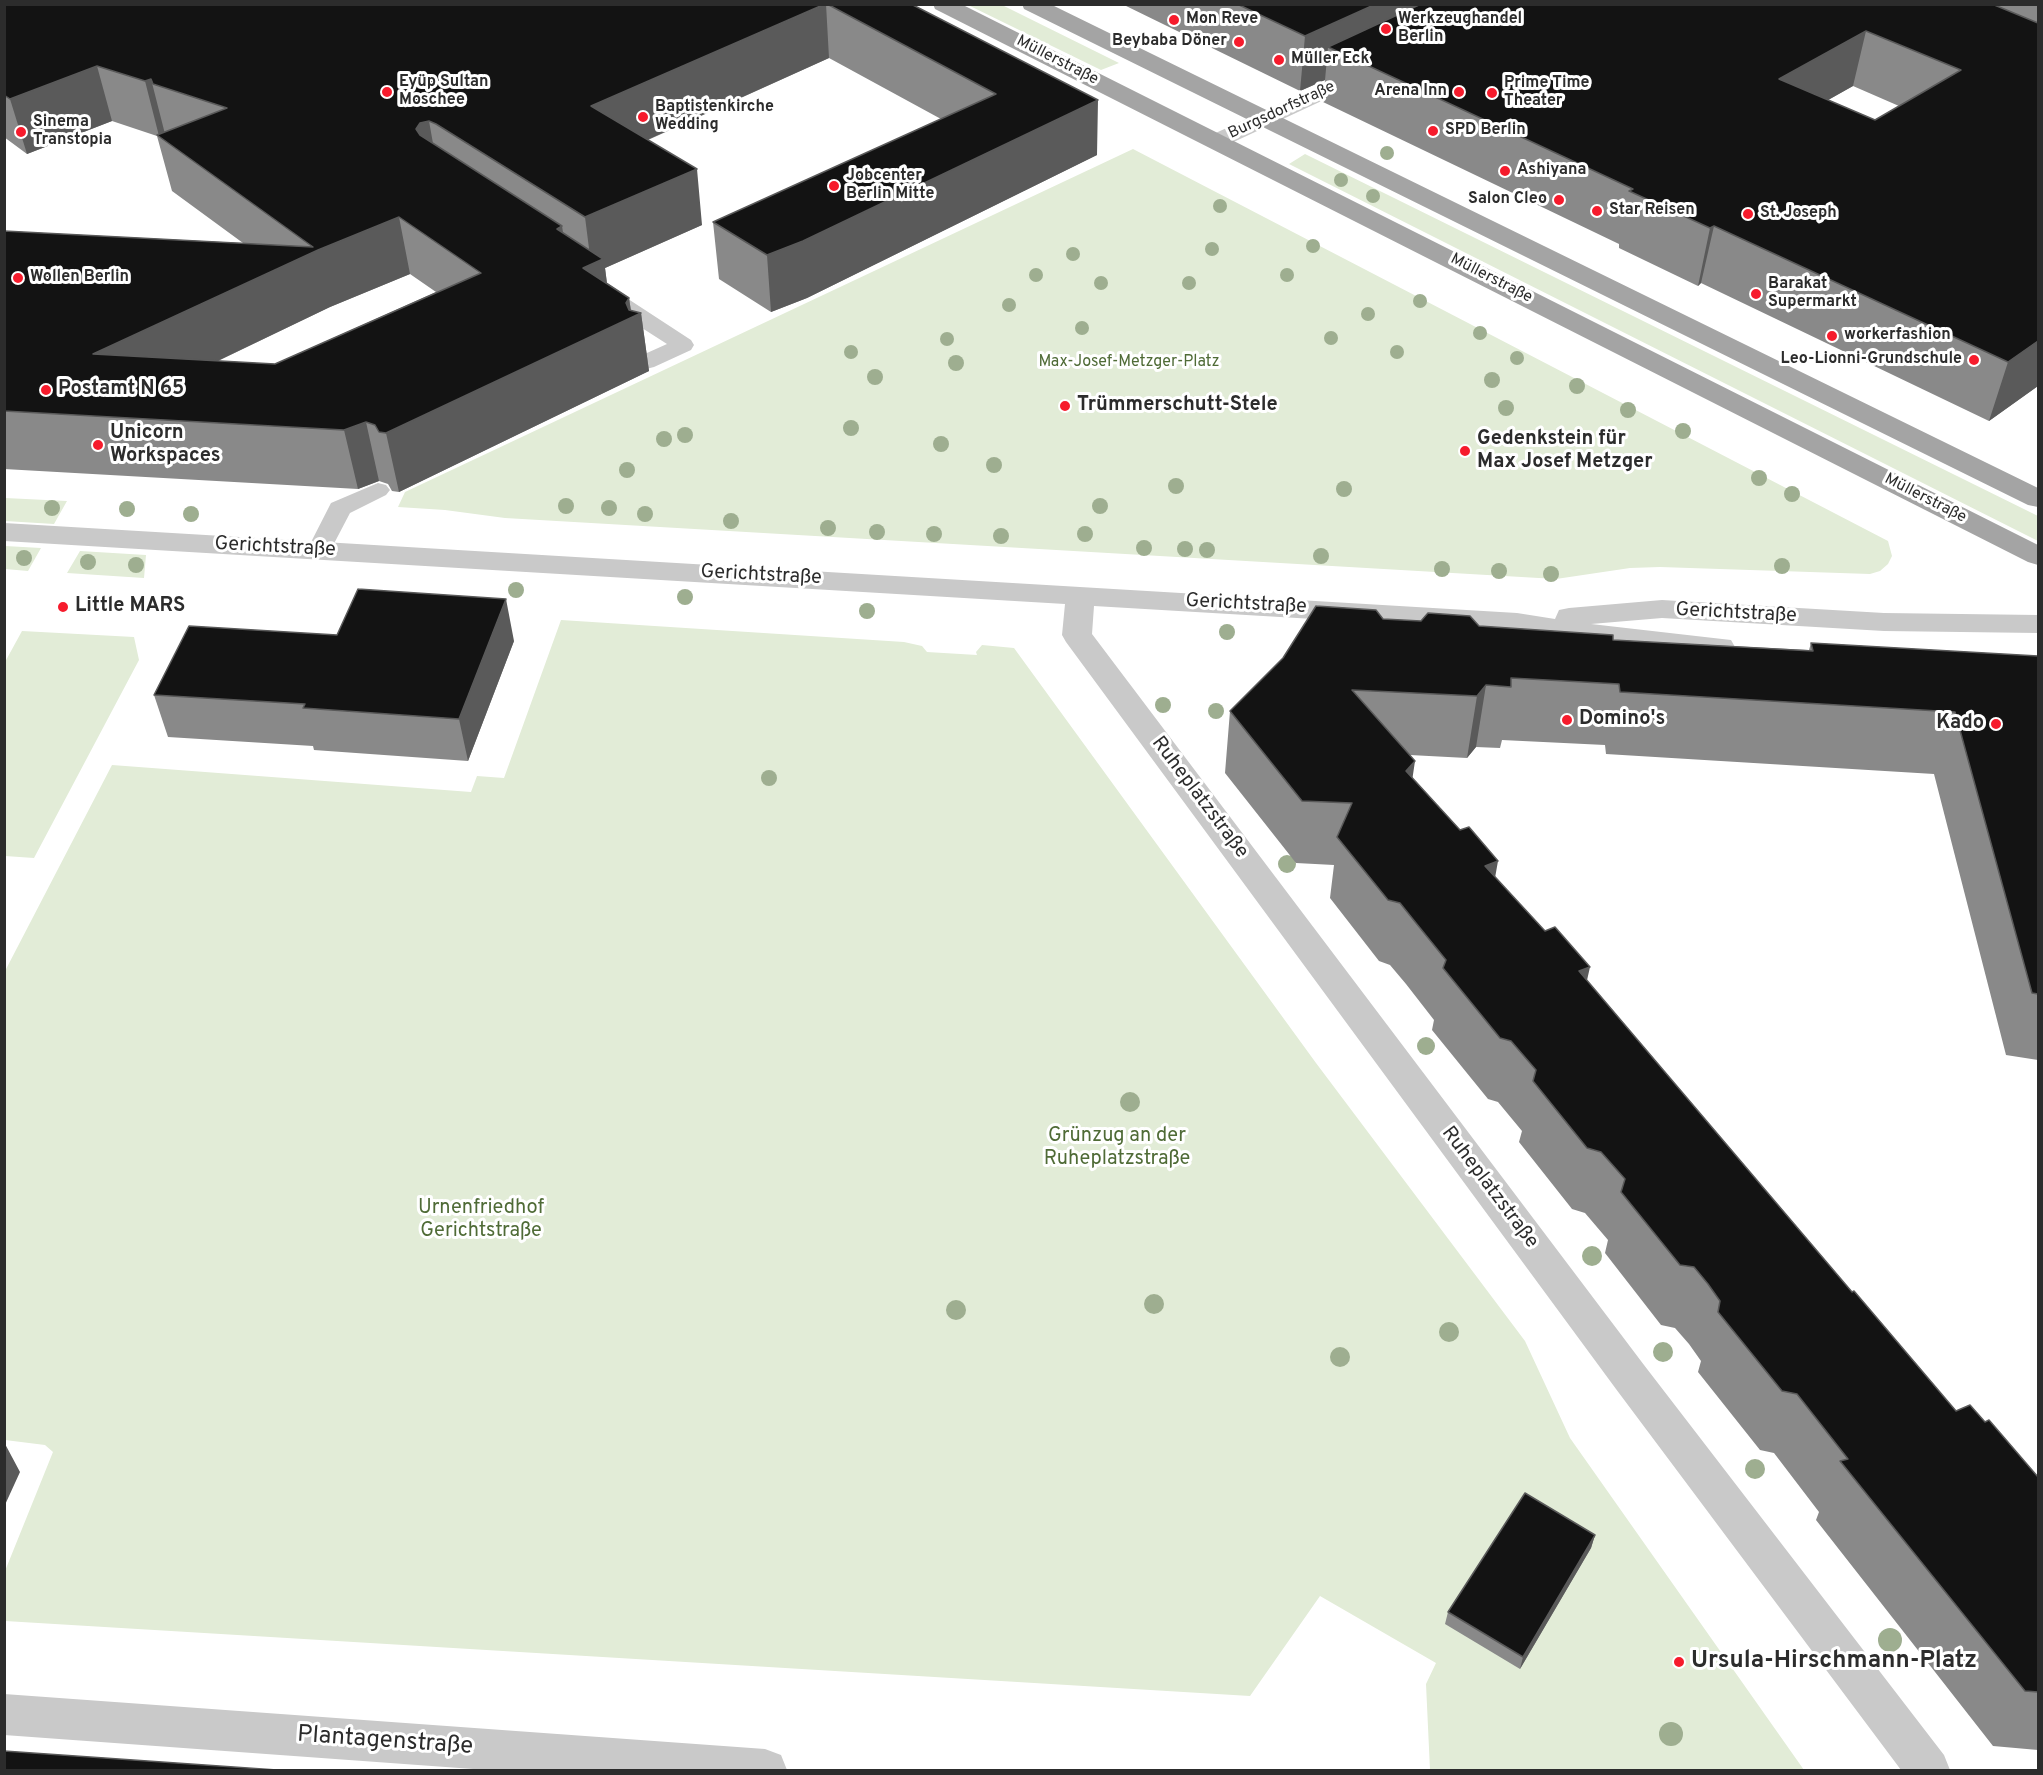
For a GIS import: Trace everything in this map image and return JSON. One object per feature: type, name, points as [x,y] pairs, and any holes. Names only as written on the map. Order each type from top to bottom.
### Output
[{"type":"main road","name":"Müllerstraße","points":[[943,4],[2038,556]]},
{"type":"main road","name":"Müllerstraße","points":[[1032,4],[2038,499]]},
{"type":"street","name":"Burgsdorfstraße","points":[[1217,141],[1384,63]]},
{"type":"street","name":"Gerichtstraße","points":[[4,532],[1516,622],[1610,637],[1752,651]]},
{"type":"street","name":"Ruheplatzstraße","points":[[1080,596],[1077,636],[1616,1359],[1928,1770]]},
{"type":"street","name":"Gerichtstraße","points":[[1516,622],[1662,609],[1884,622],[2038,624]]},
{"type":"street","points":[[1884,622],[1892,654]]},
{"type":"street","name":"Plantagenstraße","points":[[4,1714],[765,1770]]},
{"type":"lane","points":[[595,288],[682,345],[646,362]]},
{"type":"lane","points":[[314,550],[340,508],[370,490]]},
{"type":"green space","points":[[968,5],[1002,5],[1119,63],[1101,70]]},
{"type":"green space","name":"Max-Josef-Metzger-Platz","points":[[1133,149],[1888,541],[1892,556],[1888,564],[1880,571],[1870,574],[1660,567],[1630,568],[1556,579],[505,518],[445,510],[398,507],[405,492]]},
{"type":"green space","points":[[1305,154],[2038,516],[2038,541],[1289,164]]},
{"type":"green space","points":[[4,498],[67,501],[54,524],[5,521]]},
{"type":"green space","points":[[5,546],[41,548],[28,571],[5,569]]},
{"type":"green space","points":[[80,551],[146,555],[144,578],[67,573]]},
{"type":"green space","name":"Urnenfriedhof Gerichtstraße","points":[[561,620],[904,642],[922,646],[927,652],[977,655],[976,652],[982,645],[1014,648],[1316,1063],[1525,1341],[1570,1438],[1804,1770],[1430,1770],[1426,1684],[1436,1663],[1320,1596],[1250,1696],[5,1621],[5,1571],[53,1452],[45,1445],[5,1440],[4,973],[112,765],[471,792],[477,776],[504,778]]},
{"type":"green space","points":[[22,631],[134,637],[139,660],[34,858],[5,856],[5,662]]},
{"type":"building","points":[[4,4],[825,4],[591,106],[697,169],[585,217],[436,124],[429,121],[420,123],[416,129],[420,135],[562,226],[557,229],[603,259],[583,268],[629,298],[626,303],[629,310],[641,313],[386,433],[379,432],[375,425],[366,422],[344,430],[4,411],[4,231],[313,247],[157,135],[227,108],[153,84],[151,79],[145,81],[97,66],[10,99],[4,95]],"holes":[[[399,217],[481,273],[275,364],[93,354],[318,250]]]},
{"type":"building","points":[[827,4],[911,4],[1098,100],[803,241],[767,255],[713,222],[996,94]]},
{"type":"building","points":[[1237,4],[1376,4],[1305,36]]},
{"type":"building","points":[[1421,4],[1992,4],[2038,23],[2038,341],[2008,362],[1714,226],[1710,228],[1629,191],[1633,189],[1328,47]],"holes":[[[1866,31],[1961,70],[1875,120],[1779,79]]]},
{"type":"building","points":[[358,589],[506,599],[459,719],[303,708],[305,704],[154,695],[189,626],[337,635]]},
{"type":"building","points":[[1316,606],[1376,610],[1383,619],[1421,621],[1428,613],[1470,616],[1479,626],[1613,635],[1613,640],[1813,651],[1811,643],[2038,656],[2038,994],[2032,993],[1955,712],[1620,692],[1619,684],[1511,678],[1511,687],[1486,685],[1477,696],[1352,690],[1415,761],[1406,771],[1460,830],[1469,827],[1498,861],[1485,866],[1545,931],[1555,927],[1590,967],[1579,971],[1852,1292],[1854,1291],[1956,1411],[1970,1405],[1985,1422],[1989,1420],[2038,1477],[2038,1692],[2025,1691],[1840,1461],[1848,1459],[1797,1394],[1782,1391],[1718,1312],[1720,1301],[1708,1284],[1694,1267],[1680,1265],[1621,1192],[1625,1179],[1601,1152],[1587,1148],[1533,1081],[1536,1070],[1511,1041],[1500,1038],[1443,968],[1446,960],[1400,903],[1388,900],[1337,837],[1352,803],[1302,801],[1230,711],[1283,658]]},
{"type":"building","points":[[1525,1493],[1595,1535],[1523,1657],[1448,1612]]},
{"type":"building","points":[[4,1751],[277,1770],[4,1770]]},
{"type":"place","name":"Mon Reve","points":[[1174,20]]},
{"type":"place","name":"Werkzeughandel Berlin","points":[[1386,29]]},
{"type":"place","name":"Beybaba Döner","points":[[1239,42]]},
{"type":"place","name":"Müller Eck","points":[[1279,60]]},
{"type":"place","name":"Eyüp Sultan Moschee","points":[[387,92]]},
{"type":"place","name":"Arena Inn","points":[[1459,92]]},
{"type":"place","name":"Prime Time Theater","points":[[1492,93]]},
{"type":"place","name":"Baptistenkirche Wedding","points":[[643,117]]},
{"type":"place","name":"SPD Berlin","points":[[1433,131]]},
{"type":"place","name":"Sinema Transtopia","points":[[21,132]]},
{"type":"place","name":"Ashiyana","points":[[1505,171]]},
{"type":"place","name":"Jobcenter Berlin Mitte","points":[[834,186]]},
{"type":"place","name":"Salon Cleo","points":[[1559,200]]},
{"type":"place","name":"Star Reisen","points":[[1597,211]]},
{"type":"place","name":"St. Joseph","points":[[1748,214]]},
{"type":"place","name":"Wollen Berlin","points":[[18,278]]},
{"type":"place","name":"Barakat Supermarkt","points":[[1756,294]]},
{"type":"place","name":"workerfashion","points":[[1832,336]]},
{"type":"place","name":"Leo-Lionni-Grundschule","points":[[1974,360]]},
{"type":"place","name":"Postamt N 65","points":[[46,390]]},
{"type":"place","name":"Trümmerschutt-Stele","points":[[1065,406]]},
{"type":"place","name":"Unicorn Workspaces","points":[[98,445]]},
{"type":"place","name":"Gedenkstein für Max Josef Metzger","points":[[1465,451]]},
{"type":"place","name":"Little MARS","points":[[63,607]]},
{"type":"place","name":"Domino's","points":[[1567,720]]},
{"type":"place","name":"Kado","points":[[1996,724]]},
{"type":"place","name":"Ursula-Hirschmann-Platz","points":[[1679,1662]]},
{"type":"park label","name":"Grünzug an der Ruheplatzstraße","points":[[1117,1148]]}]
